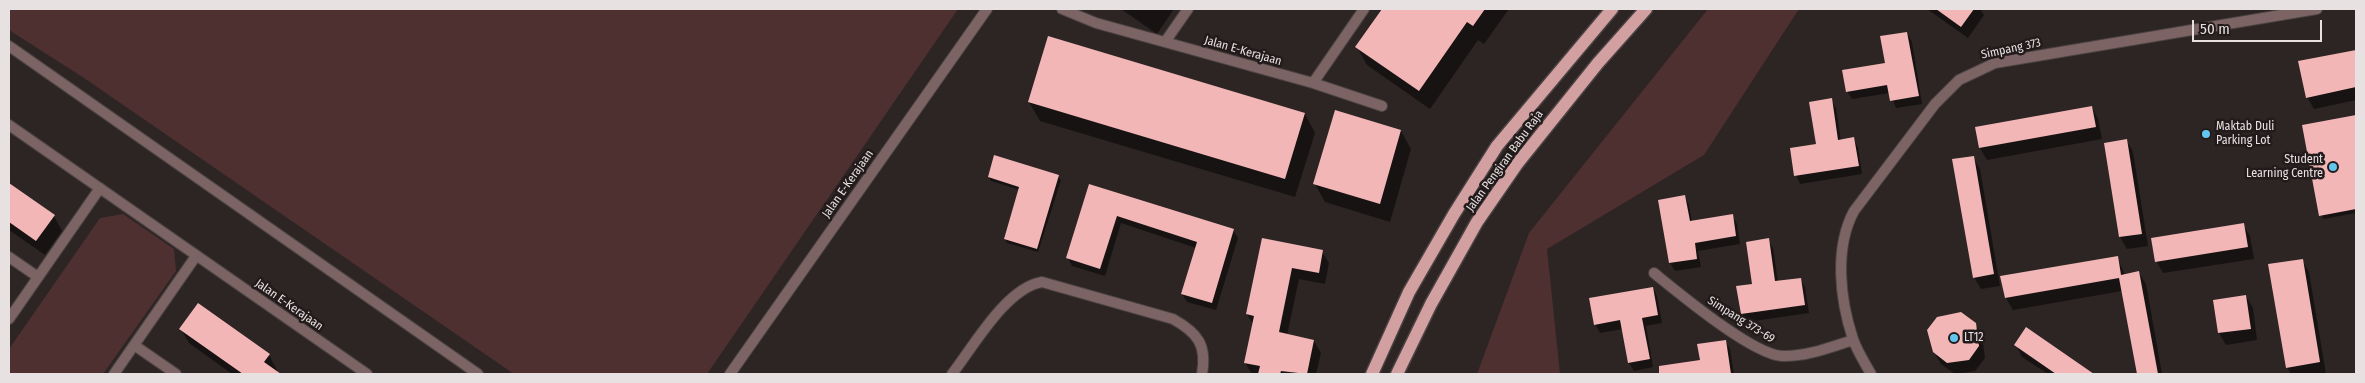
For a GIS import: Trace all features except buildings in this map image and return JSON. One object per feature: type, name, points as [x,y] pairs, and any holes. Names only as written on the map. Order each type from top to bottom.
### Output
[{"type":"main road","name":"Jalan Pengiran Babu Raja","points":[[1372,374],[1409,292],[1454,214],[1497,146],[1612,9]]},
{"type":"main road","name":"Jalan Pengiran Babu Raja","points":[[1397,374],[1431,304],[1488,205],[1554,117],[1646,9]]},
{"type":"street","name":"Jalan E-Kerajaan","points":[[730,374],[987,9]]},
{"type":"street","name":"Jalan E-Kerajaan","points":[[1062,9],[1096,23],[1313,83],[1382,106]]},
{"type":"street","points":[[1165,42],[1188,9]]},
{"type":"street","points":[[1313,83],[1364,9]]},
{"type":"street","name":"Simpang 373","points":[[1870,374],[1854,340],[1846,311],[1841,263],[1846,226],[1854,210],[1935,104],[1959,80],[1995,63],[2317,9]]},
{"type":"street","points":[[9,46],[478,374]]},
{"type":"street","name":"Jalan E-Kerajaan","points":[[9,125],[367,374]]},
{"type":"street","points":[[9,319],[100,188]]},
{"type":"street","points":[[114,374],[196,256]]},
{"type":"street","points":[[9,257],[38,277]]},
{"type":"street","name":"Simpang 373-69","points":[[1654,273],[1704,313],[1756,347],[1771,354],[1794,356],[1854,340]]},
{"type":"street","points":[[952,374],[1005,304],[1025,287],[1042,282],[1173,319],[1195,335],[1203,350],[1202,374]]},
{"type":"street","points":[[134,345],[176,374]]},
{"type":"shaded area","points":[[9,9],[958,9],[707,374],[514,374],[84,78],[9,30]]},
{"type":"shaded area","points":[[1708,9],[1799,9],[1704,155],[1547,249],[1560,374],[1477,374],[1529,233]]},
{"type":"shaded area","points":[[123,214],[174,249],[176,271],[103,374],[9,374],[9,349],[100,218]]},
{"type":"place","name":"Maktab Duli Parking Lot","points":[[2206,134]]},
{"type":"place","name":"Student Learning Centre","points":[[2333,167]]},
{"type":"place","name":"LT12","points":[[1954,338]]}]
